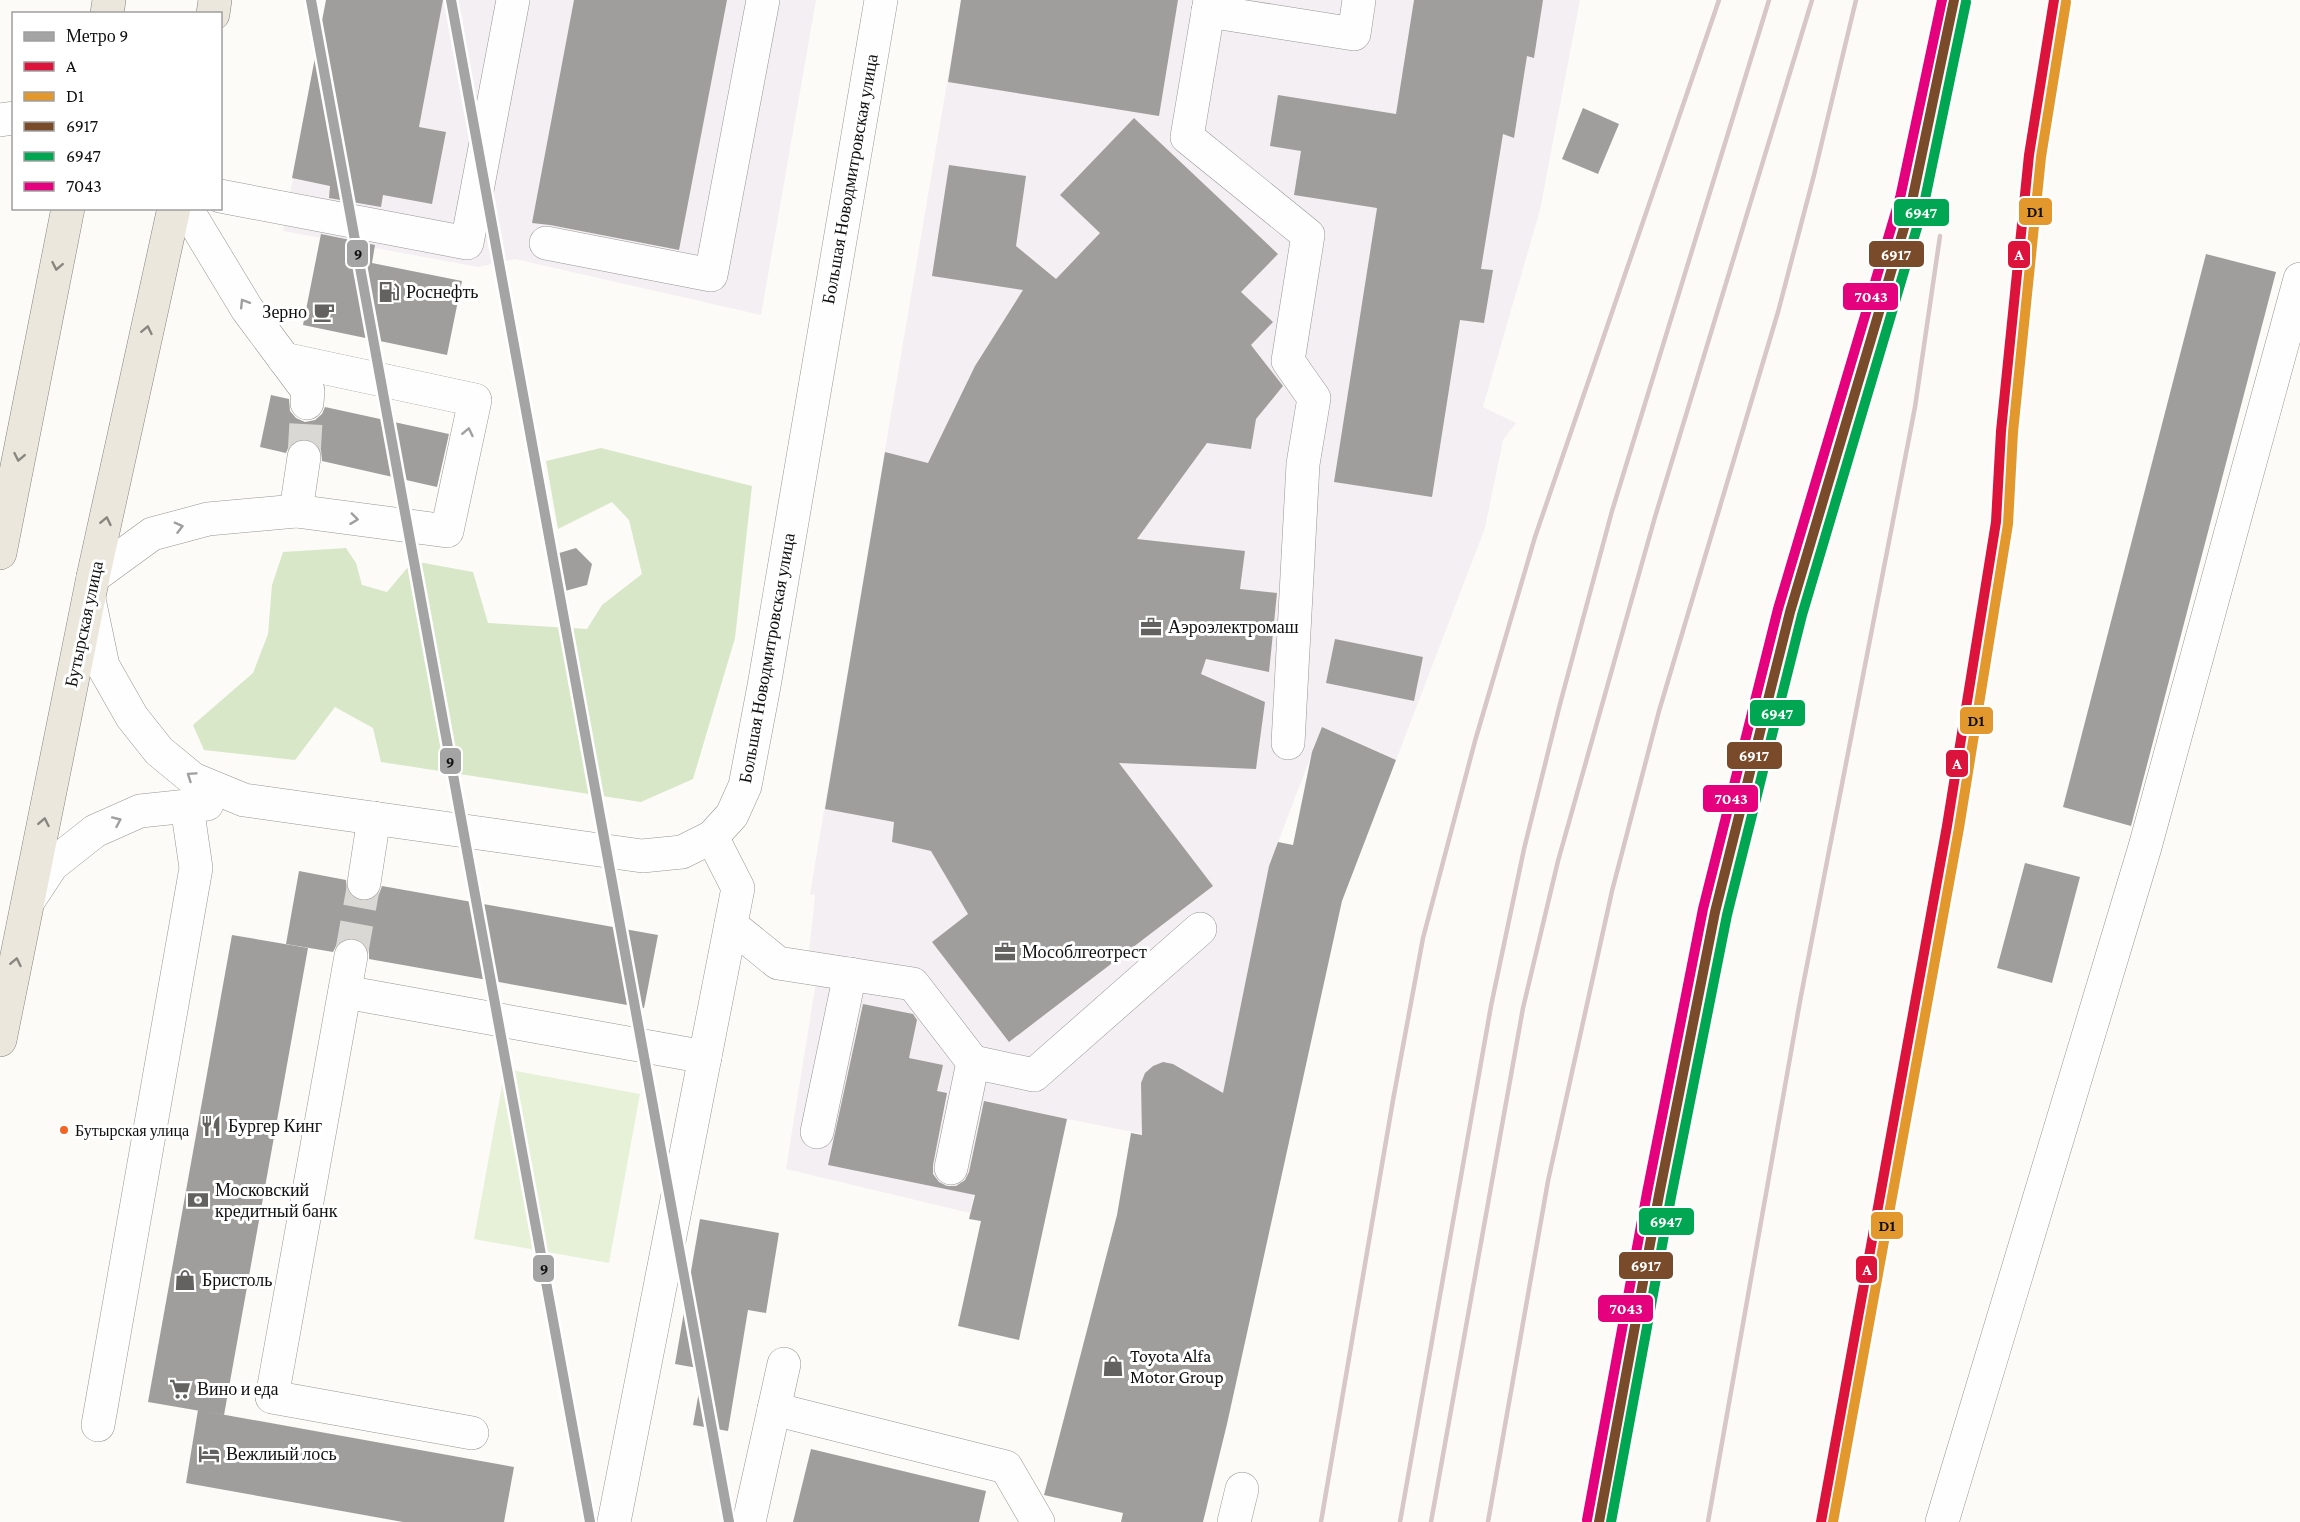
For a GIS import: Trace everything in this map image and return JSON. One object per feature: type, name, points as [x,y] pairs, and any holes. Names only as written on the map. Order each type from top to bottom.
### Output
[{"type":"main road","points":[[0,553],[68,210]]},
{"type":"main road","name":"Бутырская улица","points":[[0,1040],[91,588],[174,210]]},
{"type":"street","points":[[222,196],[467,243],[513,0]]},
{"type":"street","points":[[546,243],[711,275],[763,0]]},
{"type":"street","name":"Большая Новодмитровская улица","points":[[29,900],[52,865],[95,831],[140,811],[244,800],[642,856],[682,852],[712,837],[732,816],[745,786],[881,0]]},
{"type":"street","points":[[1288,743],[1303,464],[1314,398],[1288,361],[1308,235],[1188,137],[1209,6],[1354,34],[1359,0]]},
{"type":"street","points":[[187,210],[247,309],[308,391],[307,403]]},
{"type":"street","points":[[1942,1522],[2145,847],[2300,279]]},
{"type":"street","points":[[91,588],[152,534],[208,519],[296,511],[447,531],[475,400],[284,359]]},
{"type":"street","points":[[296,511],[303,457]]},
{"type":"street","name":"Большая Новодмитровская улица","points":[[91,588],[103,666],[132,717],[159,751],[193,779],[244,800]]},
{"type":"street","points":[[98,1425],[196,868],[187,806]]},
{"type":"street","points":[[364,883],[374,818]]},
{"type":"street","points":[[614,1522],[738,888],[712,837]]},
{"type":"street","points":[[731,925],[778,963],[913,984],[973,1062],[1034,1075],[1200,929]]},
{"type":"street","points":[[351,956],[272,1397],[472,1433]]},
{"type":"street","points":[[817,1132],[850,974]]},
{"type":"street","points":[[345,992],[705,1057]]},
{"type":"street","points":[[951,1168],[973,1062]]},
{"type":"street","points":[[749,1522],[784,1364]]},
{"type":"street","points":[[774,1409],[1006,1467],[1038,1522]]},
{"type":"street","points":[[1234,1522],[1242,1490]]},
{"type":"shaded area","points":[[326,0],[816,0],[761,315],[515,259],[478,267],[283,231]]},
{"type":"shaded area","name":"Аэроэлектромаш","points":[[961,0],[1580,0],[1540,210],[1483,407],[1516,423],[1503,440],[1485,528],[1396,760],[1322,727],[1269,866],[1212,1148],[994,1104],[970,1213],[786,1169],[818,969],[809,953],[815,895],[810,894]]},
{"type":"green space","points":[[601,448],[752,486],[735,638],[693,779],[641,802],[381,762],[373,728],[335,707],[295,760],[204,750],[193,725],[253,673],[268,634],[272,585],[283,552],[346,548],[356,563],[362,585],[387,592],[413,561],[473,572],[488,623],[587,629],[602,605],[642,574],[629,520],[612,502],[558,529],[546,461]]},
{"type":"green space","points":[[505,1069],[640,1094],[609,1263],[474,1239]]},
{"type":"building","points":[[326,0],[443,0],[419,127],[446,132],[432,204],[383,195],[381,207],[329,198],[330,186],[292,178]]},
{"type":"building","points":[[574,0],[727,0],[679,250],[532,223]]},
{"type":"building","points":[[961,0],[1178,0],[1159,116],[948,82]]},
{"type":"building","points":[[1414,0],[1543,0],[1534,58],[1527,56],[1514,138],[1503,134],[1481,269],[1493,270],[1484,323],[1460,320],[1432,497],[1334,482],[1377,208],[1294,195],[1301,151],[1270,146],[1278,95],[1396,114]]},
{"type":"building","points":[[1583,108],[1619,124],[1598,174],[1562,159]]},
{"type":"building","points":[[1134,118],[1278,254],[1241,292],[1273,322],[1251,345],[1283,386],[1256,419],[1251,449],[1207,443],[1137,539],[1245,551],[1240,589],[1277,593],[1269,672],[1206,659],[1201,674],[1265,702],[1256,769],[1119,763],[1213,886],[1009,1042],[932,942],[968,914],[931,851],[892,842],[894,822],[825,809],[885,452],[928,463],[975,366],[1023,290],[932,276],[949,165],[1026,176],[1016,246],[1056,279],[1100,233],[1060,195]]},
{"type":"building","points":[[321,234],[375,245],[372,263],[462,281],[447,355],[303,325]]},
{"type":"building","points":[[2206,254],[2276,272],[2131,826],[2063,807]]},
{"type":"building","points":[[271,395],[289,399],[290,411],[296,418],[305,422],[315,420],[322,414],[325,407],[449,434],[437,487],[322,461],[321,450],[315,442],[307,439],[297,440],[289,446],[286,453],[260,447]]},
{"type":"building","points":[[576,548],[592,564],[587,585],[565,591],[550,575],[556,554]]},
{"type":"building","points":[[1335,639],[1423,657],[1414,701],[1326,683]]},
{"type":"building","points":[[1322,727],[1396,760],[1342,901],[1227,1424],[1203,1522],[1121,1522],[1123,1513],[1044,1495],[1117,1215],[1131,1133],[1142,1135],[1141,1083],[1145,1073],[1153,1066],[1163,1062],[1173,1064],[1223,1093],[1269,866],[1278,842],[1293,845],[1312,752]]},
{"type":"building","points":[[2025,863],[2080,877],[2052,983],[1997,968]]},
{"type":"building","points":[[299,871],[346,880],[347,890],[353,898],[361,901],[371,900],[379,894],[382,886],[658,935],[644,1008],[369,959],[369,950],[363,942],[354,938],[345,938],[337,944],[333,952],[286,944]]},
{"type":"building","points":[[232,935],[308,948],[224,1415],[148,1402]]},
{"type":"building","points":[[863,1004],[913,1014],[917,1020],[909,1058],[943,1065],[937,1091],[947,1093],[933,1165],[933,1174],[939,1182],[947,1186],[956,1186],[965,1180],[969,1172],[984,1101],[1067,1119],[1019,1340],[958,1326],[981,1221],[969,1219],[975,1195],[828,1165]]},
{"type":"building","points":[[700,1219],[779,1233],[766,1313],[748,1310],[728,1431],[693,1425],[703,1369],[675,1364]]},
{"type":"building","points":[[198,1410],[514,1467],[504,1522],[403,1522],[186,1483]]},
{"type":"building","points":[[811,1449],[986,1491],[979,1522],[793,1522]]},
{"type":"tunnel","points":[[304,457],[307,403]]},
{"type":"tunnel","points":[[351,956],[364,883]]},
{"type":"railway","points":[[1321,1522],[1423,938],[1475,741],[1535,537],[1719,0]]},
{"type":"railway","points":[[1400,1522],[1491,1006],[1524,849],[1612,511],[1769,0]]},
{"type":"railway","points":[[1431,1522],[1523,1008],[1558,861],[1655,517],[1812,0]]},
{"type":"railway","points":[[1488,1522],[1548,1181],[1612,891],[1659,711],[1778,312],[1856,0]]},
{"type":"railway","points":[[1708,1522],[1800,1001],[1915,407],[1940,236]]},
{"type":"metro line","name":"9","points":[[311,0],[590,1522]]},
{"type":"metro line","name":"9","points":[[451,0],[729,1522]]},
{"type":"transit line","name":"7043","points":[[1587,1520],[1647,1193],[1703,909],[1778,609],[1900,198],[1942,0]]},
{"type":"transit line","name":"6917","points":[[1599,1522],[1659,1195],[1715,912],[1790,612],[1912,201],[1954,0]]},
{"type":"transit line","name":"A","points":[[1821,1522],[1947,826],[1996,522],[2001,431],[2029,155],[2054,0]]},
{"type":"transit line","name":"6947","points":[[1611,1522],[1671,1197],[1727,915],[1802,615],[1924,204],[1966,2]]},
{"type":"transit line","name":"D1","points":[[1833,1522],[1959,828],[2008,524],[2013,432],[2041,157],[2066,2]]},
{"type":"place","name":"Роснефть","points":[[389,292]]},
{"type":"place","name":"Зерно","points":[[324,312]]},
{"type":"place","name":"Аэроэлектромаш","points":[[1151,627]]},
{"type":"place","name":"Мособлгеотрест","points":[[1005,952]]},
{"type":"place","name":"Бургер Кинг","points":[[211,1126]]},
{"type":"place","name":"Бутырская улица","points":[[64,1130]]},
{"type":"place","name":"Московский кредитный банк","points":[[198,1200]]},
{"type":"place","name":"Бристоль","points":[[185,1280]]},
{"type":"place","name":"Toyota Alfa Motor Group","points":[[1113,1366]]},
{"type":"place","name":"Вино и еда","points":[[180,1389]]},
{"type":"place","name":"Вежлиый лось","points":[[209,1454]]}]
